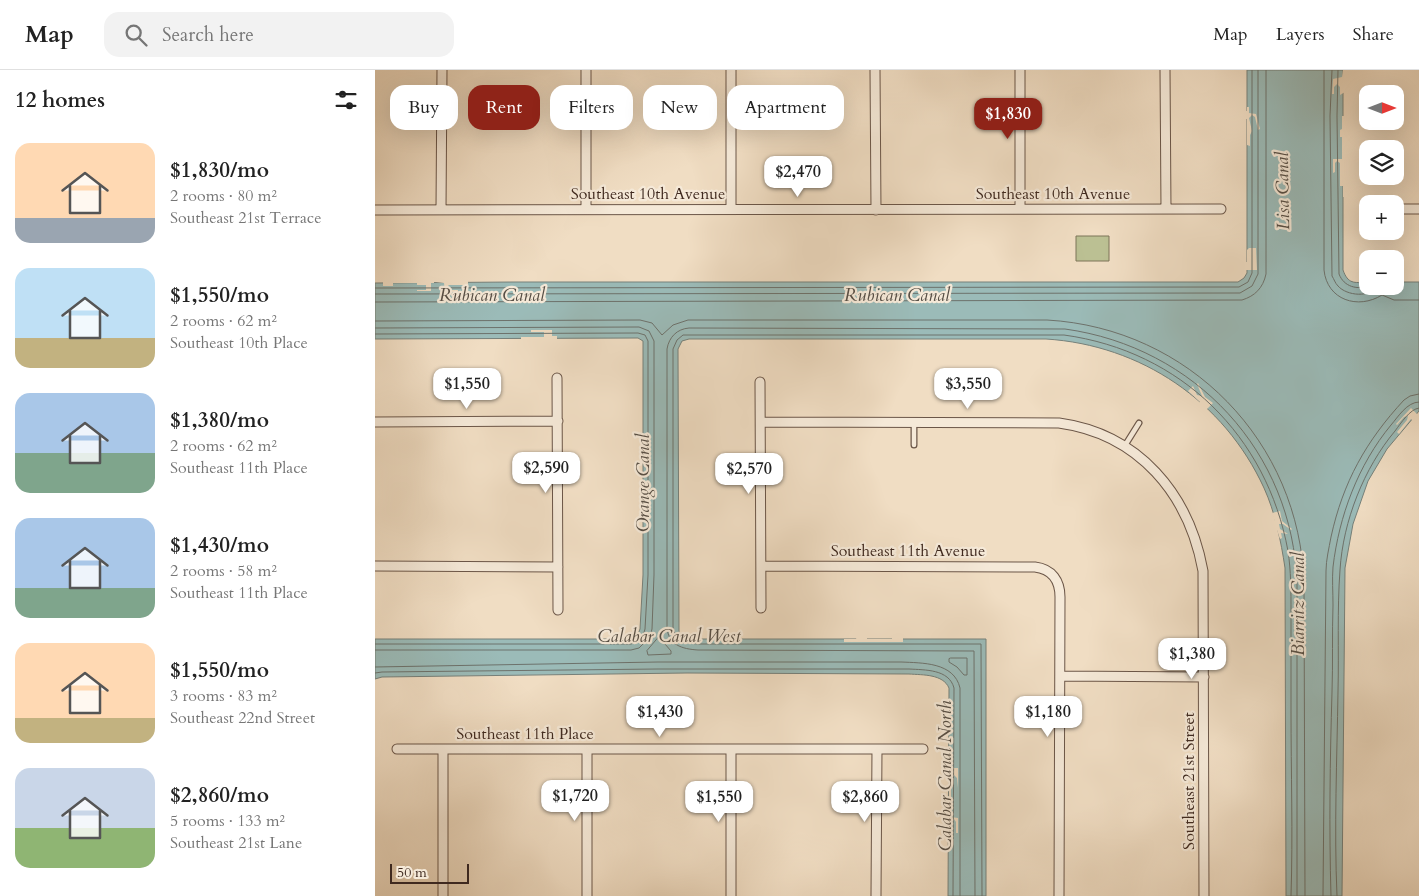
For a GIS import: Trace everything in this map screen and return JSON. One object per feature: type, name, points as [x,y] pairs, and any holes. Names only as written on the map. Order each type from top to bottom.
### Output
[{"type":"street","points":[[441,209],[442,70]]},
{"type":"street","points":[[586,70],[586,209]]},
{"type":"street","points":[[731,70],[731,209]]},
{"type":"street","points":[[875,70],[876,210]]},
{"type":"street","points":[[1020,70],[1020,209]]},
{"type":"street","points":[[1165,70],[1165,209]]},
{"type":"street","name":"Southeast 10th Avenue","points":[[375,210],[1221,209]]},
{"type":"street","points":[[1404,209],[1419,209]]},
{"type":"street","points":[[557,378],[558,610]]},
{"type":"street","points":[[760,382],[761,608]]},
{"type":"street","points":[[375,422],[558,421]]},
{"type":"street","name":"Southeast 21st Street","points":[[761,422],[1059,423],[1085,429],[1124,447],[1162,478],[1178,500],[1192,529],[1199,551],[1203,580],[1204,896]]},
{"type":"street","points":[[375,566],[558,567]]},
{"type":"street","name":"Southeast 11th Avenue","points":[[761,566],[1035,567],[1045,569],[1053,574],[1058,582],[1060,592],[1060,676]]},
{"type":"street","points":[[1059,896],[1060,676],[1204,677]]},
{"type":"street","name":"Southeast 11th Place","points":[[397,749],[923,750]]},
{"type":"street","points":[[443,749],[443,896]]},
{"type":"street","points":[[587,749],[587,896]]},
{"type":"street","points":[[876,896],[877,749]]},
{"type":"street","points":[[731,750],[731,896]]},
{"type":"lane","points":[[914,422],[914,444]]},
{"type":"lane","points":[[1124,447],[1139,423]]},
{"type":"green space","points":[[1076,236],[1109,236],[1109,261],[1076,261]]},
{"type":"water","points":[[1247,70],[1343,70],[1343,270],[1349,280],[1359,282],[1359,295],[1404,295],[1404,282],[1419,282],[1419,411],[1387,449],[1368,481],[1353,524],[1345,568],[1342,896],[1286,896],[1285,568],[1277,527],[1264,488],[1247,457],[1226,429],[1202,404],[1176,383],[1146,366],[1115,353],[1081,344],[1046,339],[689,339],[682,341],[678,349],[679,632],[685,638],[699,639],[986,639],[986,896],[948,896],[949,688],[946,683],[937,678],[909,674],[687,673],[382,677],[375,679],[375,639],[631,639],[638,634],[640,629],[643,575],[643,341],[638,338],[375,339],[375,283],[1238,282],[1247,273]]},
{"type":"pier","points":[[1343,70],[1345,70],[1345,92],[1340,95],[1340,87],[1337,84],[1334,87],[1334,94],[1332,94],[1333,79],[1342,77]]},
{"type":"pier","points":[[1247,107],[1249,107],[1249,113],[1256,114],[1260,129],[1258,130],[1255,117],[1252,115],[1249,118],[1252,131],[1250,146],[1247,145],[1247,119],[1245,119]]},
{"type":"pier","points":[[1342,116],[1344,116],[1345,197],[1343,197],[1343,186],[1340,186],[1340,163],[1337,161],[1335,163],[1335,172],[1333,173],[1333,159],[1342,159],[1342,137],[1340,137],[1340,130],[1342,129]]},
{"type":"pier","points":[[1249,248],[1256,248],[1257,270],[1244,270],[1245,262],[1247,262],[1247,250]]},
{"type":"pier","points":[[434,280],[434,283],[431,283],[431,291],[417,291],[426,290],[426,285],[417,285],[417,283],[393,283],[393,286],[383,286],[383,281]]},
{"type":"pier","points":[[436,280],[468,280],[468,285],[449,285],[446,288],[458,290],[458,292],[445,292],[444,283],[436,282]]},
{"type":"pier","points":[[531,330],[552,330],[552,336],[557,336],[557,339],[532,339],[532,342],[521,342],[521,337],[544,337],[544,332],[531,332]]},
{"type":"pier","points":[[1198,383],[1205,397],[1213,403],[1206,410],[1188,391],[1193,386],[1197,395],[1202,396]]},
{"type":"pier","points":[[1411,408],[1418,415],[1413,421],[1411,419],[1399,434],[1397,432],[1408,416],[1396,424]]},
{"type":"pier","points":[[1280,511],[1282,521],[1292,529],[1279,524],[1280,529],[1288,534],[1281,533],[1282,538],[1280,539],[1277,530],[1275,530],[1272,513]]},
{"type":"pier","points":[[857,636],[867,636],[867,639],[892,639],[892,636],[903,636],[903,642],[844,642],[844,639],[856,639]]},
{"type":"pier","points":[[949,768],[958,768],[958,788],[957,778],[954,775],[951,778],[951,817],[958,818],[958,833],[956,833],[956,822],[954,819],[951,822],[951,841],[948,841],[948,831],[946,831],[946,821],[949,821]]},
{"type":"water label","name":"Lisa Canal","points":[[1283,191]]},
{"type":"water label","name":"Rubican Canal","points":[[492,295]]},
{"type":"water label","name":"Rubican Canal","points":[[897,295]]},
{"type":"water label","name":"Orange Canal","points":[[643,483]]},
{"type":"water label","name":"Biarritz Canal","points":[[1298,604]]},
{"type":"water label","name":"Calabar Canal West","points":[[669,636]]},
{"type":"water label","name":"Calabar Canal North","points":[[945,776]]}]
